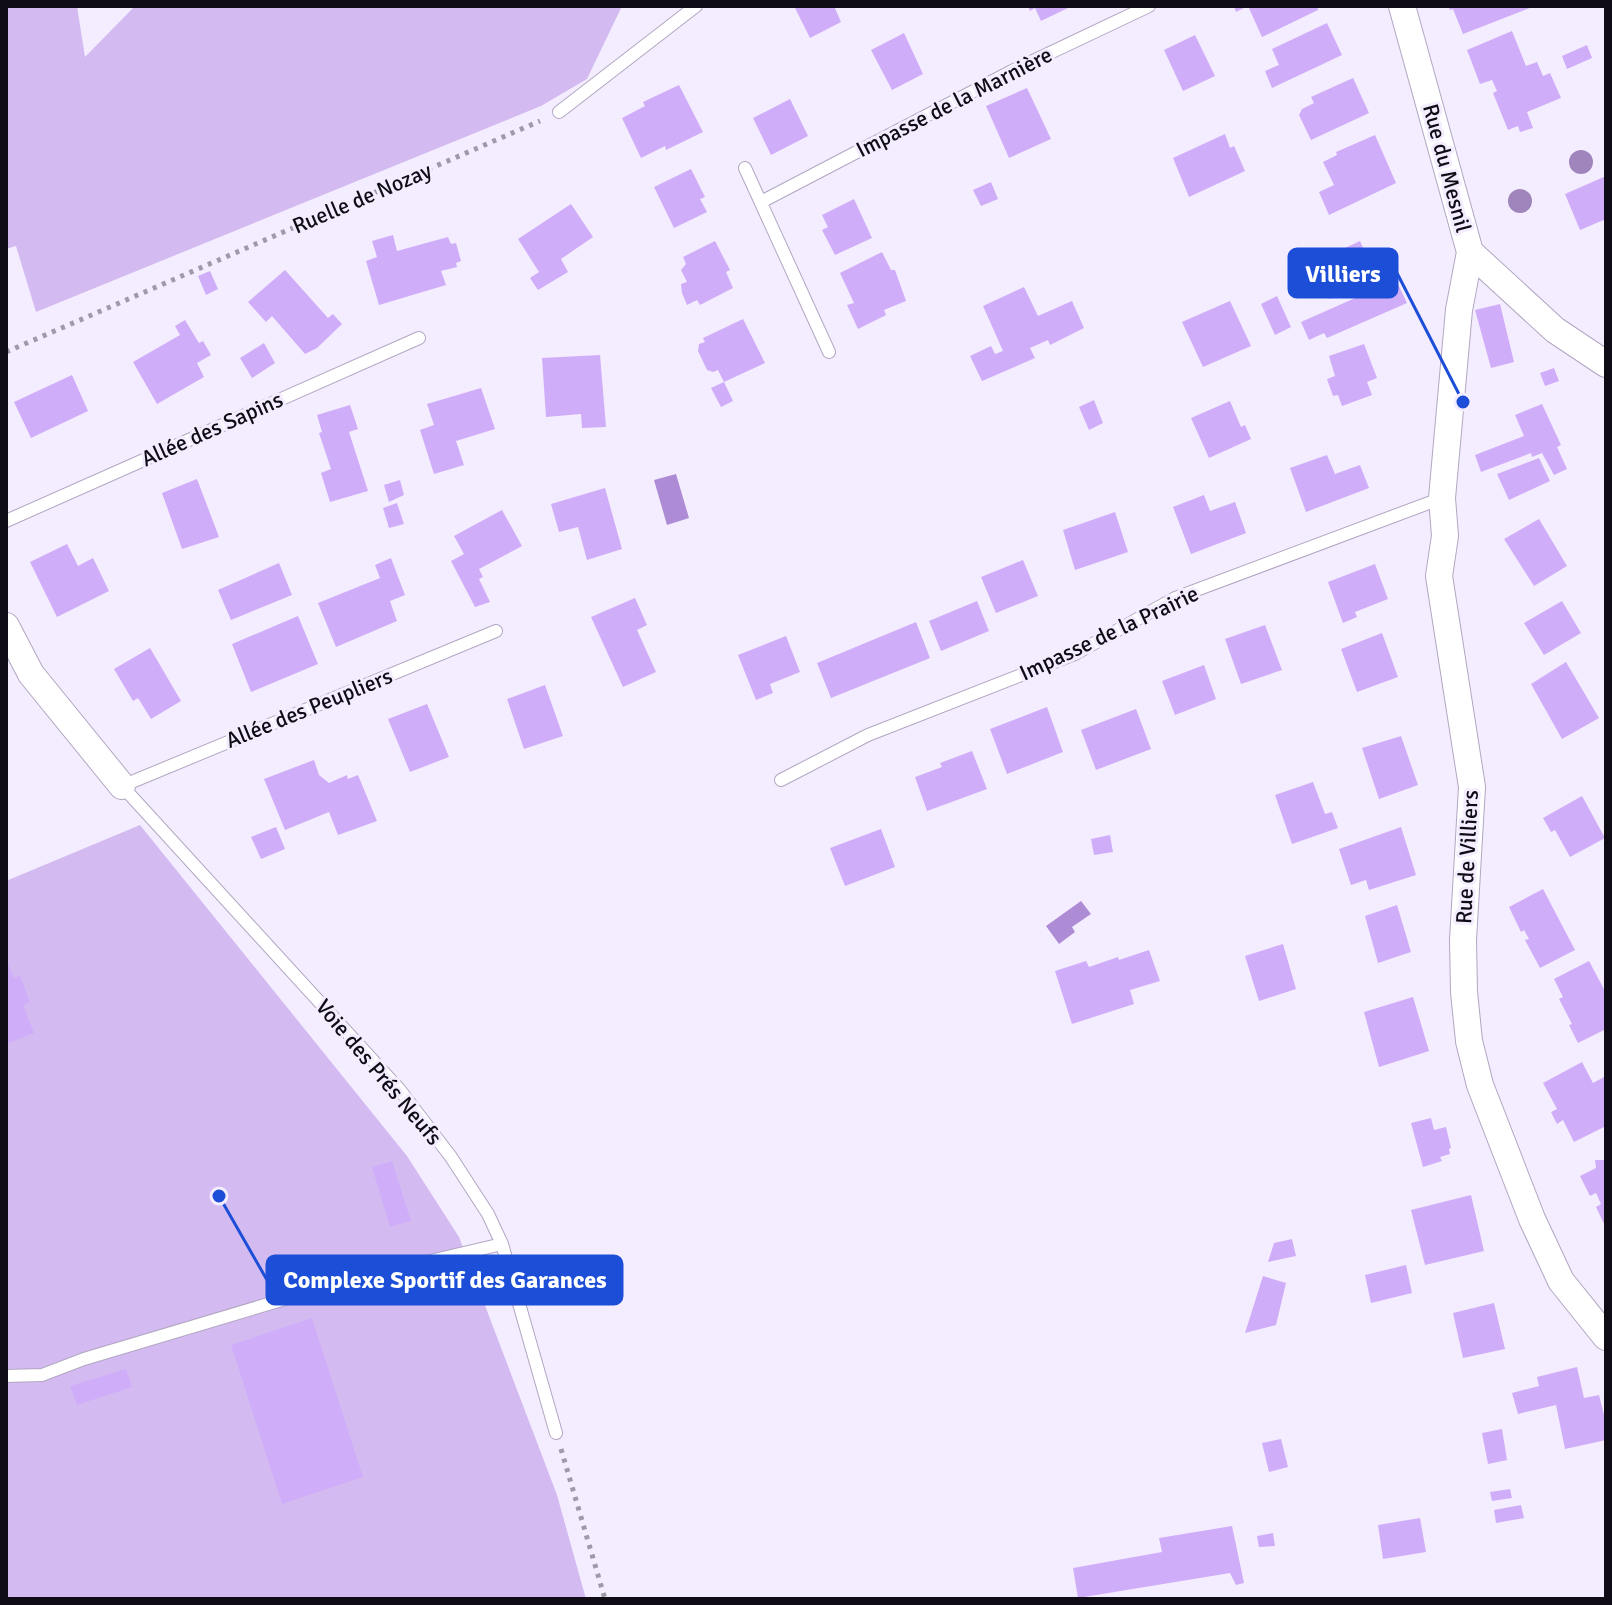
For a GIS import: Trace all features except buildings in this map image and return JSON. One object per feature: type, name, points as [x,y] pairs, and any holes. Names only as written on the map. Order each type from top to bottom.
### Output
[{"type":"street","name":"Rue du Mesnil","points":[[1402,6],[1470,252],[1555,330],[1606,364]]},
{"type":"street","name":"Rue de Villiers","points":[[1470,252],[1459,310],[1442,498],[1445,536],[1439,576],[1472,787],[1463,940],[1469,1041],[1485,1099],[1532,1219],[1561,1281],[1606,1337]]},
{"type":"street","name":"Voie des Prés Neufs","points":[[6,626],[31,674],[122,786]]},
{"type":"lane","points":[[559,112],[696,6]]},
{"type":"lane","name":"Impasse de la Marnière","points":[[761,202],[1012,71],[1149,6]]},
{"type":"lane","points":[[745,168],[829,352]]},
{"type":"lane","name":"Allée des Sapins","points":[[6,521],[419,338]]},
{"type":"lane","name":"Impasse de la Prairie","points":[[781,780],[868,735],[1075,654],[1175,598],[1442,498]]},
{"type":"lane","name":"Allée des Peupliers","points":[[122,786],[496,631]]},
{"type":"lane","name":"Voie des Prés Neufs","points":[[122,786],[399,1089],[451,1157],[488,1214],[502,1244],[556,1433]]},
{"type":"lane","points":[[6,1376],[42,1375],[84,1359],[342,1282],[502,1244]]},
{"type":"path","name":"Ruelle de Nozay","points":[[6,352],[559,112]]},
{"type":"path","points":[[556,1433],[605,1599]]},
{"type":"shaded area","points":[[6,6],[77,6],[85,57],[135,6],[622,6],[587,79],[541,106],[36,312],[16,246],[6,249]]},
{"type":"shaded area","points":[[676,474],[689,518],[667,525],[654,480]]},
{"type":"shaded area","points":[[140,825],[407,1156],[459,1237],[557,1495],[586,1599],[6,1599],[6,881]]},
{"type":"shaded area","points":[[1081,901],[1091,914],[1072,927],[1075,932],[1059,944],[1046,926]]},
{"type":"place","name":"Villiers","points":[[1463,402]]},
{"type":"place","name":"Complexe Sportif des Garances","points":[[219,1196]]}]
